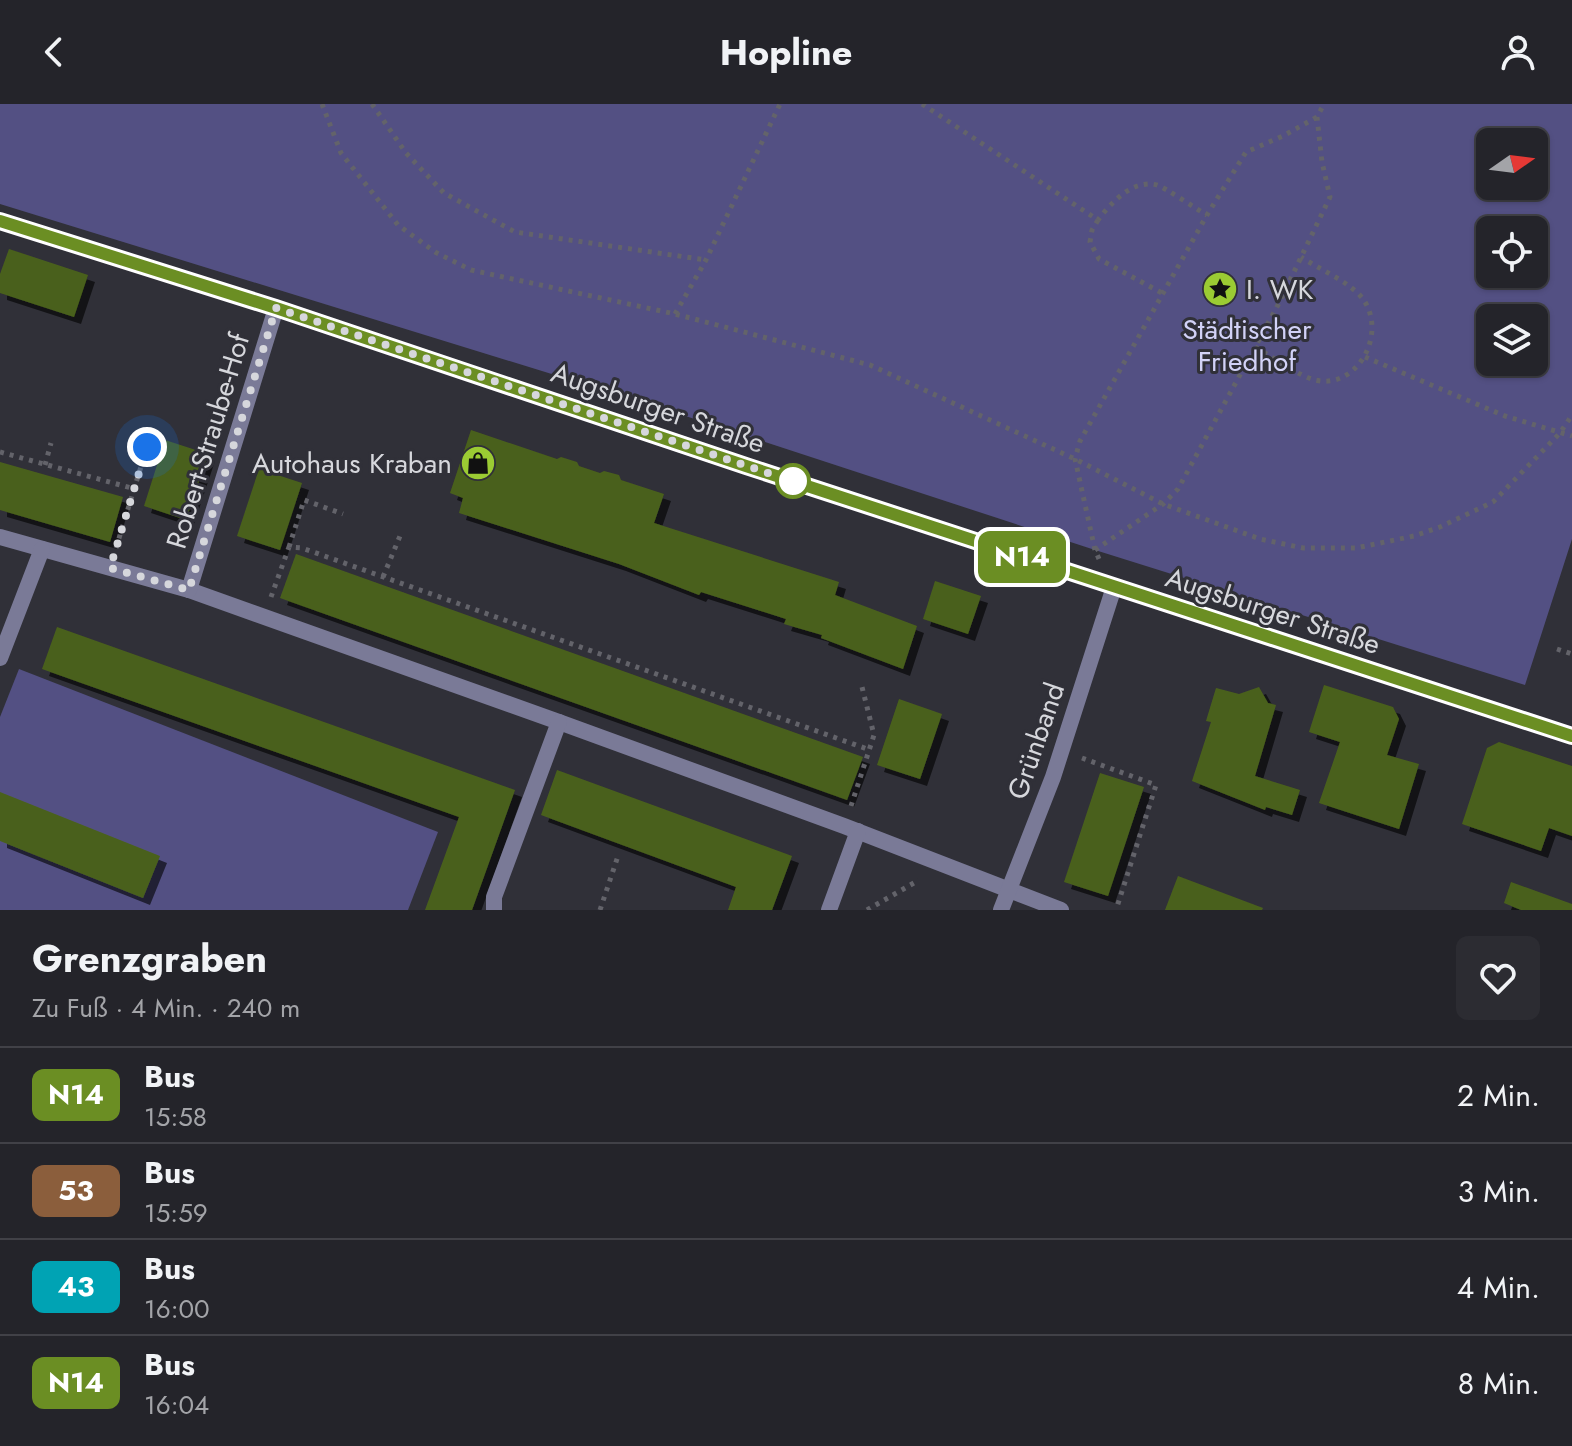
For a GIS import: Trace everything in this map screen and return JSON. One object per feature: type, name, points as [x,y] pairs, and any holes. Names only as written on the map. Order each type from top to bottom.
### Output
[{"type":"street","name":"Augsburger Straße","points":[[0,221],[276,308],[1572,736]]},
{"type":"street","name":"Robert-Straube-Hof","points":[[189,590],[276,308]]},
{"type":"street","points":[[0,537],[189,590],[851,829],[1061,910]]},
{"type":"street","points":[[0,658],[42,549]]},
{"type":"street","name":"Grünband","points":[[1001,910],[1062,751],[1114,587]]},
{"type":"street","points":[[494,910],[494,897],[559,722]]},
{"type":"street","points":[[829,910],[851,829]]},
{"type":"path","points":[[322,104],[341,153],[398,225],[435,252],[471,270],[675,314],[870,365],[1075,459],[1163,504],[1260,539],[1303,548],[1356,548],[1440,527],[1493,502],[1560,433],[1572,415]]},
{"type":"path","points":[[372,104],[406,153],[444,193],[515,232],[706,260]]},
{"type":"path","points":[[675,314],[706,260],[780,104]]},
{"type":"path","points":[[922,104],[1098,220]]},
{"type":"path","points":[[1317,117],[1330,197],[1255,347],[1178,489],[1163,504],[1095,550],[1075,459],[1080,441],[1162,293],[1246,152],[1317,117],[1324,104]]},
{"type":"path","points":[[1162,293],[1099,259],[1090,242],[1092,230],[1111,203],[1130,189],[1145,186],[1157,185],[1207,215]]},
{"type":"path","points":[[1255,347],[1314,380],[1343,376],[1365,357],[1373,328],[1363,300],[1301,257]]},
{"type":"path","points":[[1365,357],[1505,416],[1572,436]]},
{"type":"path","points":[[45,465],[51,443]]},
{"type":"path","points":[[110,568],[147,447]]},
{"type":"path","points":[[0,452],[135,489]]},
{"type":"path","points":[[264,617],[304,500],[343,514]]},
{"type":"path","points":[[383,577],[400,536]]},
{"type":"path","points":[[289,547],[302,548],[870,750]]},
{"type":"path","points":[[1557,649],[1572,654]]},
{"type":"path","points":[[851,829],[874,735],[862,687]]},
{"type":"path","points":[[1062,751],[1156,785],[1116,910]]},
{"type":"path","points":[[600,910],[619,853]]},
{"type":"path","points":[[867,910],[944,865]]},
{"type":"green space","name":"Städtischer Friedhof","points":[[0,104],[1572,104],[1572,539],[1525,685],[1095,550],[652,405],[0,204]]},
{"type":"green space","points":[[19,669],[438,832],[408,910],[0,910],[0,717]]},
{"type":"building","points":[[9,249],[88,275],[74,317],[0,293],[0,274]]},
{"type":"building","points":[[471,430],[557,459],[561,457],[577,462],[579,466],[600,473],[604,471],[619,475],[621,480],[664,494],[654,523],[839,582],[835,595],[917,626],[903,669],[821,638],[822,635],[784,624],[786,619],[701,592],[699,595],[619,564],[459,513],[463,498],[450,493]]},
{"type":"building","points":[[165,440],[208,454],[186,520],[144,506]]},
{"type":"building","points":[[0,462],[123,497],[110,542],[0,510]]},
{"type":"building","points":[[259,469],[302,483],[280,550],[237,536]]},
{"type":"building","points":[[296,554],[863,757],[847,800],[280,598]]},
{"type":"building","points":[[935,581],[981,596],[968,634],[923,619]]},
{"type":"building","points":[[57,627],[515,790],[472,910],[425,910],[459,817],[42,669]]},
{"type":"building","points":[[1324,685],[1393,707],[1399,719],[1387,755],[1419,764],[1399,829],[1319,803],[1340,742],[1309,732]]},
{"type":"building","points":[[1259,687],[1268,703],[1276,705],[1255,776],[1300,790],[1292,815],[1266,807],[1265,810],[1192,781],[1211,722],[1206,721],[1216,688],[1239,694]]},
{"type":"building","points":[[899,699],[942,714],[920,779],[877,765]]},
{"type":"building","points":[[1499,742],[1572,766],[1572,836],[1549,828],[1541,851],[1462,824],[1487,748]]},
{"type":"building","points":[[557,770],[792,856],[772,910],[728,910],[736,887],[541,815]]},
{"type":"building","points":[[1100,773],[1144,787],[1108,896],[1064,882]]},
{"type":"building","points":[[0,792],[160,856],[143,898],[0,841]]},
{"type":"building","points":[[1178,876],[1263,908],[1165,910]]},
{"type":"building","points":[[1511,882],[1572,904],[1572,910],[1521,910],[1504,903]]},
{"type":"bus line","name":"N14","points":[[0,221],[276,308],[746,466],[1572,736]]},
{"type":"place","name":"I. WK","points":[[1220,289]]},
{"type":"place","name":"Autohaus Kraban","points":[[478,463]]},
{"type":"route","points":[[147,447],[110,568],[189,590],[276,308],[804,485],[793,481]]}]
